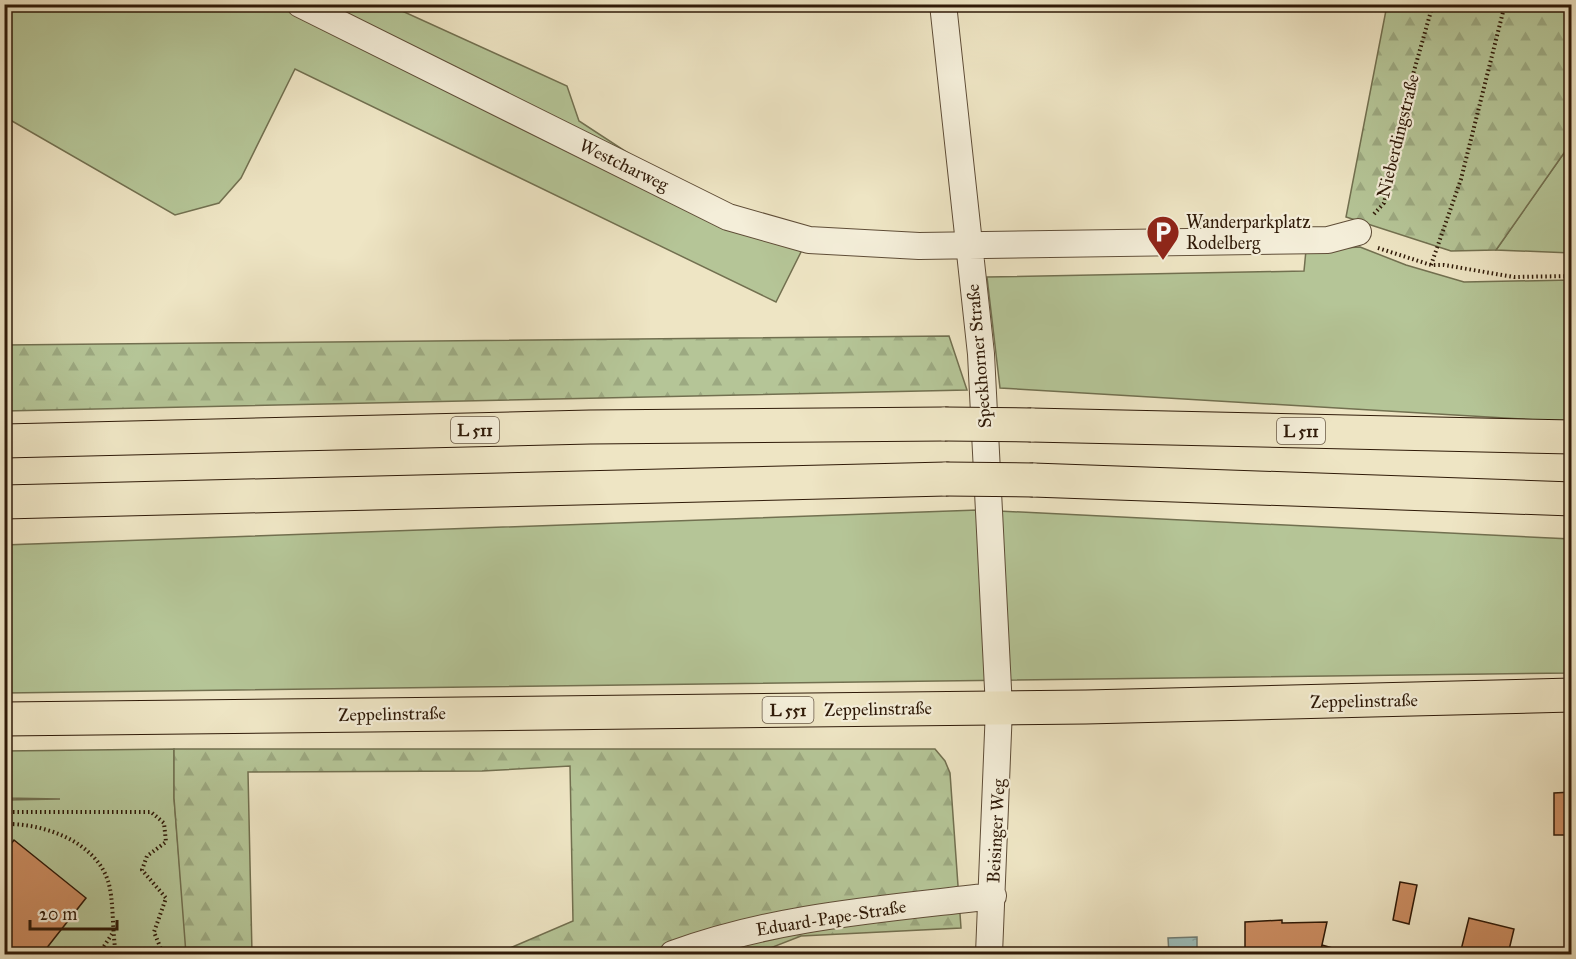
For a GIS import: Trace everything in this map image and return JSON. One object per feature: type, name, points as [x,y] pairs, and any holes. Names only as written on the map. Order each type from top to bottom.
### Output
[{"type":"main road","name":"L 511","points":[[4,441],[590,427],[945,424],[1572,437]]},
{"type":"main road","points":[[4,502],[946,479],[1572,498]]},
{"type":"main road","name":"Zeppelinstraße","points":[[4,718],[999,708],[1572,695]]},
{"type":"street","name":"Westcharweg","points":[[300,4],[728,217],[809,240],[919,246],[969,244]]},
{"type":"street","name":"Speckhorner Straße","points":[[943,4],[981,354],[999,708]]},
{"type":"street","points":[[969,244],[1328,240],[1358,232]]},
{"type":"street","name":"Beisinger Weg","points":[[989,954],[999,708]]},
{"type":"street","name":"Eduard-Pape-Straße","points":[[673,954],[722,936],[793,920],[993,896]]},
{"type":"path","name":"Nieberdingstraße","points":[[1358,232],[1384,203],[1410,85],[1433,4]]},
{"type":"path","points":[[1431,266],[1461,179],[1505,4]]},
{"type":"path","points":[[1358,232],[1363,242],[1431,266],[1444,265],[1514,277],[1572,276]]},
{"type":"path","points":[[4,812],[151,812],[164,823],[166,842],[147,856],[142,870],[166,898],[154,932],[163,954]]},
{"type":"path","points":[[4,824],[59,833],[81,845],[97,860],[108,881],[112,933],[117,954]]},
{"type":"path","points":[[99,954],[112,933]]},
{"type":"green space","points":[[5,5],[389,5],[567,86],[579,121],[683,189],[804,246],[776,302],[295,69],[241,178],[219,203],[175,215],[5,117]]},
{"type":"green space","points":[[1387,5],[1571,5],[1571,143],[1496,250],[1451,251],[1346,217]]},
{"type":"green space","points":[[1571,143],[1571,253],[1496,250]]},
{"type":"green space","points":[[1360,247],[1406,265],[1464,282],[1571,280],[1571,422],[1000,388],[987,277],[1304,271],[1306,250]]},
{"type":"green space","points":[[949,336],[967,390],[5,411],[5,345]]},
{"type":"green space","points":[[978,510],[1571,539],[1571,673],[5,693],[4,545]]},
{"type":"green space","points":[[174,749],[174,798],[187,954],[5,954],[5,800],[60,799],[5,798],[4,751]]},
{"type":"green space","points":[[174,749],[935,749],[945,761],[950,773],[961,928],[801,936],[755,954],[496,954],[573,921],[570,766],[482,771],[248,772],[252,954],[186,954],[174,798]]},
{"type":"water","points":[[1197,937],[1197,954],[1169,954],[1168,938]]},
{"type":"building","points":[[1572,792],[1572,835],[1554,835],[1554,793]]},
{"type":"building","points":[[14,840],[86,898],[42,954],[4,954],[4,853]]},
{"type":"building","points":[[1400,882],[1417,885],[1409,924],[1393,920]]},
{"type":"building","points":[[1469,918],[1514,929],[1508,954],[1460,954]]},
{"type":"building","points":[[1282,920],[1282,923],[1327,922],[1320,954],[1245,954],[1245,922]]},
{"type":"building","points":[[1322,945],[1336,949],[1335,954],[1320,954]]},
{"type":"place","name":"Wanderparkplatz Rodelberg","points":[[1163,261]]}]
